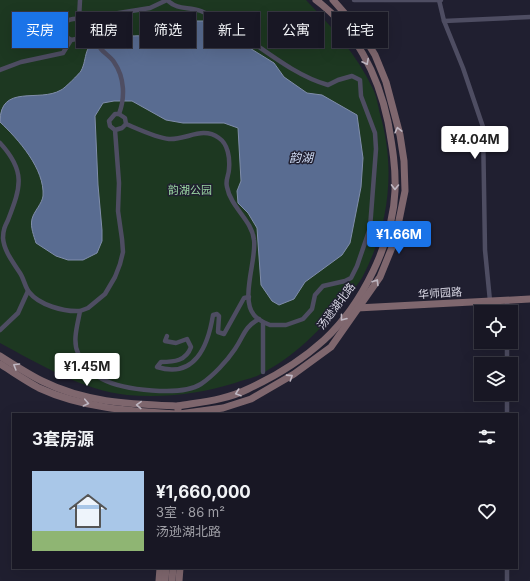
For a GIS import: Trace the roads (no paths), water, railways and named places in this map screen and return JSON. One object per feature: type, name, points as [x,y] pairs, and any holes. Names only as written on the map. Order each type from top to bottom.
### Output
[{"type":"street","points":[[80,0],[80,12]]},
{"type":"street","points":[[125,12],[150,8],[167,0],[174,7],[199,11],[221,22],[310,80],[328,85],[352,76],[360,80],[361,96],[375,133],[376,149],[370,228],[357,266],[351,278],[345,281],[323,286],[315,295],[310,312],[302,320],[296,323],[286,325],[270,325],[261,321],[253,314],[249,297],[249,278],[254,240],[248,224],[234,205],[226,185],[229,168],[226,146],[220,139],[211,133],[200,132],[170,139],[126,124]]},
{"type":"street","name":"汤逊湖北路","points":[[194,413],[223,408],[251,399],[274,387],[331,347],[356,307],[384,248],[391,220],[395,191],[395,160],[385,110],[367,62],[352,36],[339,20],[316,0]]},
{"type":"street","points":[[324,7],[332,0]]},
{"type":"street","name":"汤逊湖北路","points":[[0,356],[42,381],[73,394],[122,404],[178,406],[221,399],[248,390],[289,366],[324,340],[356,307],[380,277],[395,240],[405,191],[404,162],[400,135],[386,82],[375,55],[361,32],[332,0]]},
{"type":"street","points":[[354,0],[440,0],[444,21],[463,68],[483,127],[485,250],[490,301]]},
{"type":"street","points":[[76,20],[71,18],[65,21],[63,25],[63,35],[71,40],[76,39]]},
{"type":"street","points":[[444,21],[530,18]]},
{"type":"street","points":[[0,70],[21,62],[64,53],[71,40]]},
{"type":"street","points":[[100,48],[114,62],[120,74],[123,96],[119,114]]},
{"type":"street","points":[[0,142],[14,161],[19,172],[20,179],[15,202],[4,227],[3,238],[6,250],[20,273],[28,291],[44,303],[65,310],[80,310],[88,308],[105,294],[115,277],[120,264],[122,239],[118,211],[119,184],[115,130],[110,126],[109,121],[115,114],[119,114],[125,118],[126,124]]},
{"type":"street","points":[[115,130],[122,128],[126,124]]},
{"type":"street","points":[[0,330],[18,312],[28,291]]},
{"type":"street","points":[[167,336],[165,341],[169,343],[187,339],[190,342],[191,347],[188,354],[184,358],[161,362],[158,367],[169,371],[185,368],[199,356],[211,326],[213,315],[217,314],[219,316],[218,332],[224,334],[240,303],[244,298],[249,297]]},
{"type":"street","name":"华师园路","points":[[356,307],[530,299]]},
{"type":"street","points":[[507,300],[507,305]]},
{"type":"street","points":[[80,310],[75,336],[77,352],[86,365],[101,379],[114,384],[151,389],[188,389],[200,384],[235,350],[249,324],[261,321]]},
{"type":"street","points":[[261,321],[263,372]]},
{"type":"street","name":"汤逊湖北路","points":[[0,364],[39,387],[71,400],[122,411],[159,413]]},
{"type":"street","points":[[507,401],[507,413]]},
{"type":"street","points":[[188,404],[188,413]]},
{"type":"street","points":[[178,406],[178,413]]},
{"type":"street","points":[[179,581],[180,569]]},
{"type":"street","points":[[507,569],[507,581]]},
{"type":"street","points":[[159,581],[168,570]]},
{"type":"street","points":[[165,581],[168,570]]},
{"type":"street","points":[[168,570],[172,581]]},
{"type":"water","name":"韵湖","points":[[196,21],[204,21],[204,48],[250,48],[274,63],[284,77],[307,93],[322,95],[357,115],[363,158],[361,187],[350,243],[342,255],[305,282],[294,299],[279,305],[272,301],[261,285],[257,228],[248,213],[238,203],[237,191],[241,181],[238,128],[224,123],[183,123],[166,120],[132,101],[114,101],[103,103],[95,116],[98,185],[102,230],[102,241],[97,253],[83,260],[68,260],[56,256],[36,243],[32,231],[32,222],[33,216],[40,205],[43,196],[40,175],[29,155],[15,137],[0,122],[2,110],[6,102],[14,98],[52,94],[63,89],[81,71],[89,48],[132,48],[132,36],[140,36],[140,48],[196,48]]},
{"type":"park label","name":"韵湖公园","points":[[190,190]]}]
